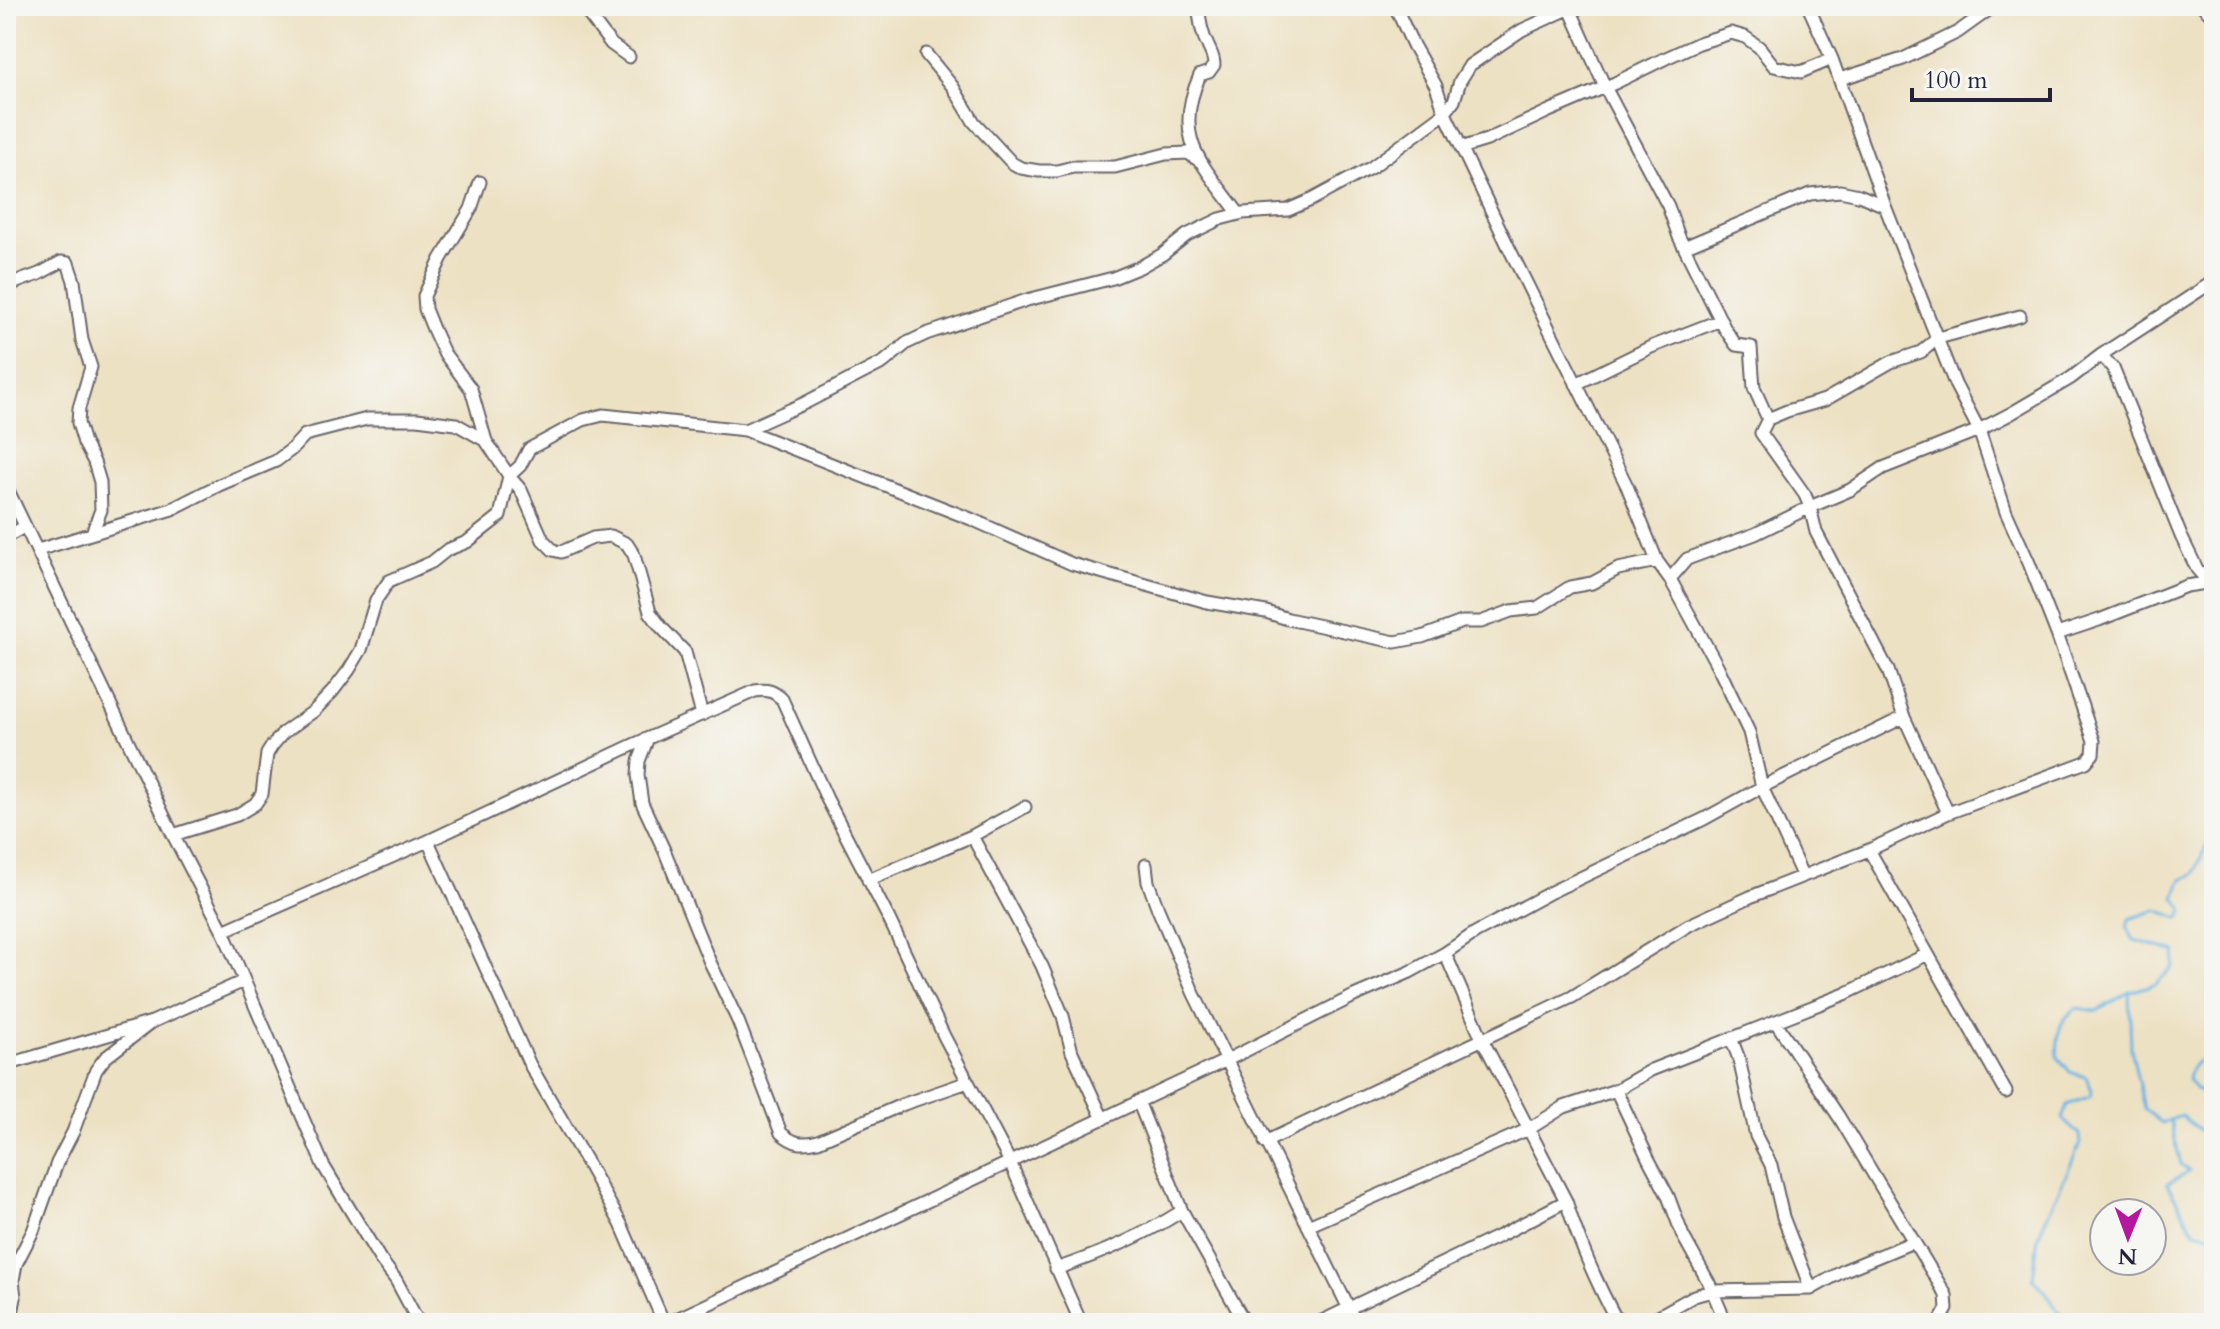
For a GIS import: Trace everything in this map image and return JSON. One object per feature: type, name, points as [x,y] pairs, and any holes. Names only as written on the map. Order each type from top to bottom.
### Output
[{"type":"street","points":[[582,6],[611,44],[629,57]]},
{"type":"street","points":[[1199,6],[1199,18],[1214,65],[1209,72],[1200,75],[1190,97],[1190,136],[1201,162],[1239,214]]},
{"type":"street","points":[[1395,6],[1627,486],[1657,561],[1718,667],[1749,732],[1762,787],[1802,875]]},
{"type":"street","points":[[1265,1142],[1572,997],[1689,925],[1802,875],[1869,850],[1948,813],[2086,762],[2093,754],[2094,741],[2057,634],[2006,512],[1979,430],[1955,384],[1885,206],[1840,79],[1808,6]]},
{"type":"street","points":[[2206,6],[2214,13]]},
{"type":"street","points":[[745,430],[884,362],[907,343],[926,334],[1027,300],[1113,278],[1140,267],[1187,235],[1220,219],[1239,214],[1288,210],[1311,200],[1372,167],[1445,113],[1454,101],[1460,81],[1470,65],[1522,30],[1573,8],[1605,87],[1668,206],[1684,247],[1721,320],[1736,345],[1751,347],[1754,388],[1768,419]]},
{"type":"street","points":[[1840,79],[1903,59],[1958,32],[1990,9]]},
{"type":"street","points":[[1461,148],[1487,140],[1688,48],[1731,33],[1745,37],[1759,47],[1774,66],[1801,72],[1832,59]]},
{"type":"street","points":[[926,54],[953,87],[974,122],[1012,163],[1021,168],[1057,171],[1073,167],[1115,167],[1166,154],[1188,153],[1201,162]]},
{"type":"street","points":[[480,182],[471,209],[441,259],[424,296],[425,309],[444,353],[471,389],[486,441],[521,490],[543,540],[553,550],[561,552],[593,538],[611,536],[627,544],[634,555],[650,612],[685,652],[702,715]]},
{"type":"street","points":[[1684,247],[1810,194],[1840,191],[1885,206]]},
{"type":"street","points":[[6,286],[61,262],[68,263],[82,340],[91,367],[79,408],[78,423],[100,482],[101,510],[92,533]]},
{"type":"street","points":[[1670,579],[1687,559],[1755,534],[1850,490],[1883,468],[1979,430],[2071,378],[2214,281]]},
{"type":"street","points":[[1948,813],[1904,717],[1888,670],[1816,532],[1805,495],[1761,433],[1768,419],[1825,400],[1891,362],[1921,352],[1938,338],[2020,316]]},
{"type":"street","points":[[1576,384],[1651,347],[1721,320]]},
{"type":"street","points":[[2101,355],[2113,368],[2181,536],[2197,569],[2211,582]]},
{"type":"street","points":[[173,835],[237,815],[255,804],[262,794],[267,754],[283,733],[314,711],[349,670],[361,650],[376,600],[389,581],[467,542],[500,516],[509,476],[520,466],[529,449],[583,420],[603,415],[745,430],[971,519],[1072,564],[1207,602],[1266,612],[1395,642],[1422,637],[1462,622],[1481,622],[1511,611],[1537,608],[1570,587],[1592,583],[1618,569],[1657,561]]},
{"type":"street","points":[[38,550],[172,509],[276,461],[305,435],[367,419],[417,419],[456,424],[486,441]]},
{"type":"street","points":[[6,486],[173,835],[223,931],[323,1165],[396,1280],[419,1323]]},
{"type":"street","points":[[6,537],[24,527]]},
{"type":"street","points":[[2057,634],[2186,586],[2211,582]]},
{"type":"street","points":[[223,931],[428,841],[648,738],[755,691],[767,689],[782,699],[827,799],[1010,1162],[1081,1323]]},
{"type":"street","points":[[428,841],[530,1065],[621,1224],[666,1323],[741,1291],[1227,1060],[1354,996],[1410,972],[1551,892],[1704,819],[1904,717]]},
{"type":"street","points":[[648,738],[639,761],[642,803],[738,1021],[781,1133],[791,1141],[805,1144],[968,1082]]},
{"type":"street","points":[[868,880],[972,836],[1025,807]]},
{"type":"street","points":[[972,836],[1042,966],[1063,1016],[1072,1052],[1103,1119]]},
{"type":"street","points":[[1869,850],[2006,1092]]},
{"type":"street","points":[[1146,865],[1148,882],[1194,994],[1356,1323]]},
{"type":"street","points":[[1445,953],[1483,1041],[1566,1201],[1600,1290],[1618,1323]]},
{"type":"street","points":[[1308,1226],[1529,1129],[1564,1107],[1616,1090],[1651,1070],[1845,994],[1928,954]]},
{"type":"street","points":[[6,1065],[152,1022],[244,981]]},
{"type":"street","points":[[1775,1021],[1832,1106],[1946,1295],[1947,1309],[1939,1323]]},
{"type":"street","points":[[10,1323],[15,1298],[13,1280],[16,1264],[33,1231],[57,1163],[73,1132],[96,1070],[105,1058],[152,1022]]},
{"type":"street","points":[[1731,1038],[1739,1059],[1756,1136],[1771,1165],[1783,1217],[1811,1289]]},
{"type":"street","points":[[1616,1090],[1726,1323]]},
{"type":"street","points":[[1138,1101],[1182,1211],[1245,1323]]},
{"type":"street","points":[[1318,1323],[1566,1201]]},
{"type":"street","points":[[1056,1269],[1111,1249],[1150,1231],[1182,1211]]},
{"type":"street","points":[[1646,1323],[1694,1296],[1712,1291],[1811,1289],[1845,1270],[1913,1242]]},
{"type":"waterway","points":[[2066,1323],[2033,1278],[2038,1236],[2080,1144],[2079,1134],[2062,1118],[2067,1105],[2091,1096],[2092,1090],[2086,1077],[2070,1072],[2057,1056],[2060,1029],[2065,1018],[2077,1008],[2097,1011],[2129,992],[2156,984],[2173,967],[2176,952],[2134,940],[2127,928],[2129,919],[2157,910],[2181,917],[2183,908],[2175,898],[2181,880],[2194,874],[2214,827]]},
{"type":"waterway","points":[[2129,993],[2131,1048],[2144,1109],[2162,1123],[2170,1120]]},
{"type":"waterway","points":[[2214,1056],[2196,1063],[2188,1079],[2196,1090],[2214,1097]]},
{"type":"waterway","points":[[2214,1135],[2207,1136],[2181,1116],[2170,1120],[2181,1164],[2189,1171],[2167,1184],[2194,1231],[2214,1235]]},
{"type":"waterway","points":[[2210,1323],[2214,1309]]}]
